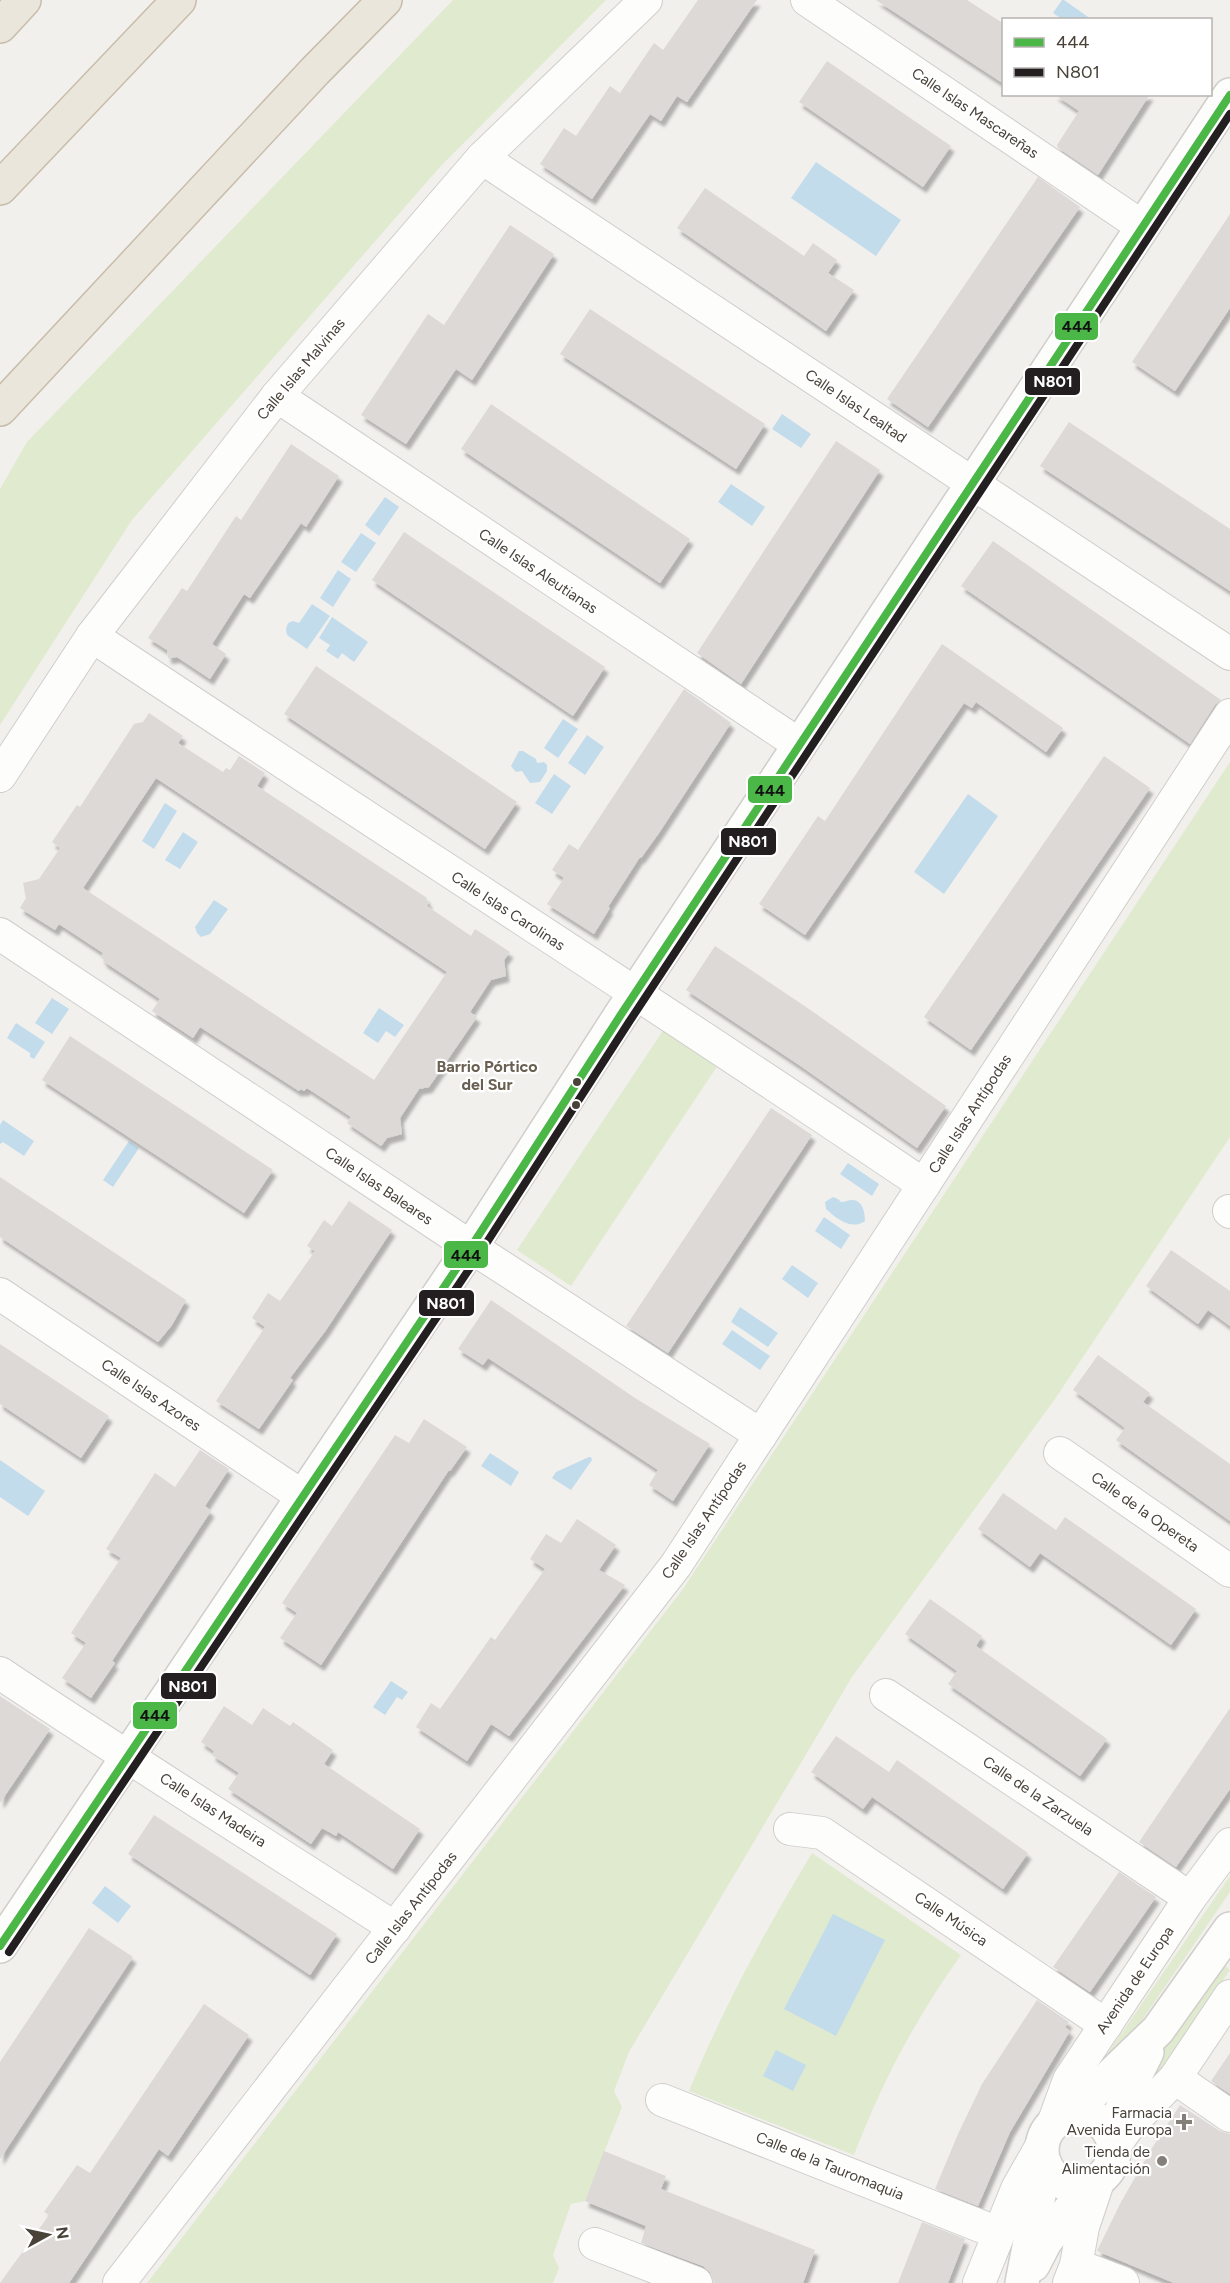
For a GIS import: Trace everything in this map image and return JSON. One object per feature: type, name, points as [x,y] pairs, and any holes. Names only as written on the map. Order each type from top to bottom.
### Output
[{"type":"highway","points":[[0,26],[24,0]]},
{"type":"highway","points":[[0,188],[179,0]]},
{"type":"highway","points":[[0,409],[315,70],[386,0]]},
{"type":"street","name":"Calle Islas Malvinas","points":[[0,776],[92,636],[277,396],[482,158],[646,0]]},
{"type":"street","name":"Calle Islas Mascareñas","points":[[807,0],[1143,227]]},
{"type":"street","points":[[0,1946],[471,1247],[635,994],[1230,95]]},
{"type":"street","name":"Calle Islas Lealtad","points":[[482,158],[1230,654]]},
{"type":"street","name":"Calle Islas Aleutianas","points":[[277,396],[800,745]]},
{"type":"street","name":"Calle Islas Carolinas","points":[[92,636],[635,994],[738,1059],[924,1185]]},
{"type":"street","name":"Calle Islas Antípodas","points":[[119,2283],[676,1565],[1230,715]]},
{"type":"street","name":"Calle Islas Baleares","points":[[0,934],[471,1247],[761,1435]]},
{"type":"street","name":"Calle Islas Azores","points":[[0,1294],[302,1496]]},
{"type":"street","name":"Calle de la Opereta","points":[[1060,1453],[1230,1571]]},
{"type":"street","name":"Calle Islas Madeira","points":[[0,1673],[395,1928]]},
{"type":"street","name":"Calle de la Zarzuela","points":[[886,1695],[1190,1898]]},
{"type":"street","name":"Calle Música","points":[[790,1829],[822,1833],[1106,2025]]},
{"type":"street","name":"Avenida de Europa","points":[[1023,2283],[1053,2137],[1069,2080],[1190,1898],[1230,1844]]},
{"type":"street","name":"Avenida de Europa","points":[[1114,2141],[1131,2084],[1158,2030],[1230,1929]]},
{"type":"street","points":[[1114,2141],[1175,2079],[1230,1996]]},
{"type":"street","name":"Avenida de Europa","points":[[979,2283],[1017,2188],[1053,2137],[1158,2030]]},
{"type":"street","points":[[1175,2079],[1230,2116]]},
{"type":"street","name":"Calle de la Tauromaquia","points":[[662,2100],[998,2233]]},
{"type":"street","points":[[1082,2114],[1100,2121],[1114,2141],[1115,2156],[1112,2165],[1105,2175],[1093,2184],[1078,2187],[1062,2183],[1054,2177],[1053,2137],[1082,2114]]},
{"type":"street","points":[[1093,2184],[1072,2274],[1123,2283]]},
{"type":"street","name":"Avenida de Europa","points":[[1023,2283],[1045,2242],[1093,2184]]},
{"type":"street","points":[[596,2244],[696,2283]]},
{"type":"green space","points":[[453,0],[606,0],[439,168],[132,520],[0,725],[0,489],[27,442]]},
{"type":"green space","points":[[1230,762],[1230,1137],[1055,1399],[852,1677],[629,2052],[614,2091],[622,2107],[585,2201],[571,2204],[553,2255],[559,2268],[553,2283],[147,2283],[683,1589]]},
{"type":"green space","points":[[664,1029],[718,1065],[571,1286],[517,1250]]},
{"type":"green space","points":[[812,1853],[961,1955],[901,2051],[854,2155],[689,2091],[746,1969]]},
{"type":"green space","points":[[1230,1876],[1230,1892],[1116,2058],[1108,2053]]},
{"type":"green space","points":[[1223,1964],[1230,1970],[1155,2078],[1148,2072]]},
{"type":"water","points":[[1064,0],[1090,18],[1060,18],[1053,13]]},
{"type":"water","points":[[816,162],[901,220],[876,256],[791,198]]},
{"type":"water","points":[[782,414],[811,434],[801,448],[772,429]]},
{"type":"water","points":[[731,484],[765,507],[752,526],[718,502]]},
{"type":"water","points":[[385,497],[399,507],[379,536],[365,525]]},
{"type":"water","points":[[361,533],[376,543],[356,572],[341,562]]},
{"type":"water","points":[[338,570],[351,579],[333,607],[320,598]]},
{"type":"water","points":[[312,604],[330,616],[307,649],[287,635],[286,629],[288,623],[293,621],[299,623]]},
{"type":"water","points":[[332,617],[368,642],[354,662],[342,653],[338,659],[326,651],[330,645],[319,638]]},
{"type":"water","points":[[563,719],[578,729],[558,758],[544,748]]},
{"type":"water","points":[[587,735],[604,747],[585,775],[568,763]]},
{"type":"water","points":[[519,751],[536,759],[537,763],[544,762],[547,765],[547,771],[540,782],[530,783],[522,771],[516,772],[511,766]]},
{"type":"water","points":[[554,774],[571,786],[552,814],[535,803]]},
{"type":"water","points":[[968,794],[998,816],[944,894],[914,872]]},
{"type":"water","points":[[165,803],[177,811],[154,849],[142,841]]},
{"type":"water","points":[[183,832],[198,842],[180,869],[165,860]]},
{"type":"water","points":[[214,900],[228,909],[210,934],[201,937],[195,927]]},
{"type":"water","points":[[52,998],[69,1009],[52,1034],[35,1023]]},
{"type":"water","points":[[379,1008],[404,1025],[395,1037],[386,1031],[378,1043],[363,1033]]},
{"type":"water","points":[[16,1023],[45,1042],[34,1059],[30,1057],[30,1053],[7,1038]]},
{"type":"water","points":[[3,1120],[34,1141],[24,1156],[3,1142],[0,1144],[0,1125]]},
{"type":"water","points":[[129,1141],[139,1148],[113,1187],[103,1180]]},
{"type":"water","points":[[848,1163],[879,1184],[872,1196],[840,1174]]},
{"type":"water","points":[[833,1197],[841,1202],[852,1200],[859,1202],[864,1211],[865,1221],[854,1225],[834,1216],[826,1209],[825,1202]]},
{"type":"water","points":[[824,1217],[850,1235],[841,1249],[815,1231]]},
{"type":"water","points":[[792,1265],[818,1283],[808,1298],[782,1279]]},
{"type":"water","points":[[740,1307],[778,1333],[768,1347],[731,1322]]},
{"type":"water","points":[[732,1330],[770,1356],[760,1370],[722,1344]]},
{"type":"water","points":[[490,1453],[519,1472],[511,1486],[481,1466]]},
{"type":"water","points":[[589,1457],[592,1460],[571,1490],[552,1478],[556,1472]]},
{"type":"water","points":[[0,1460],[45,1491],[28,1516],[0,1497]]},
{"type":"water","points":[[391,1681],[408,1692],[402,1700],[397,1697],[385,1715],[373,1707]]},
{"type":"water","points":[[105,1886],[131,1906],[118,1923],[92,1903]]},
{"type":"water","points":[[833,1914],[885,1940],[836,2036],[784,2009]]},
{"type":"water","points":[[776,2050],[806,2065],[793,2091],[763,2076]]},
{"type":"building","points":[[698,0],[757,0],[687,102],[677,96],[661,121],[650,114],[592,199],[540,164],[564,128],[576,136],[610,86],[620,93],[654,43],[663,50]]},
{"type":"building","points":[[876,0],[967,0],[1002,23],[1002,83]]},
{"type":"building","points":[[827,61],[951,146],[923,187],[799,102]]},
{"type":"building","points":[[1057,96],[1149,96],[1098,175],[1058,148],[1057,145],[1079,111]]},
{"type":"building","points":[[1038,177],[1080,207],[928,427],[887,399]]},
{"type":"building","points":[[705,188],[804,256],[813,243],[837,260],[828,273],[854,290],[826,331],[677,228]]},
{"type":"building","points":[[1230,214],[1230,308],[1175,391],[1132,362]]},
{"type":"building","points":[[510,225],[554,254],[472,380],[456,369],[406,444],[361,415],[428,314],[444,325]]},
{"type":"building","points":[[590,309],[765,424],[736,469],[560,354]]},
{"type":"building","points":[[491,404],[690,539],[660,583],[461,449]]},
{"type":"building","points":[[1069,422],[1230,529],[1230,591],[1040,466]]},
{"type":"building","points":[[836,441],[880,470],[741,684],[697,653]]},
{"type":"building","points":[[291,444],[339,476],[306,527],[301,523],[250,598],[244,594],[212,644],[226,654],[210,679],[177,657],[168,658],[167,650],[148,638],[182,588],[187,591],[236,516],[241,520]]},
{"type":"building","points":[[404,532],[605,667],[573,716],[372,580]]},
{"type":"building","points":[[993,541],[1221,700],[1215,705],[1190,744],[961,586]]},
{"type":"building","points":[[942,644],[1063,728],[1046,752],[976,702],[972,708],[964,703],[805,935],[759,904],[818,816],[825,821]]},
{"type":"building","points":[[316,666],[517,802],[485,849],[284,714]]},
{"type":"building","points":[[684,689],[731,723],[659,833],[640,857],[608,907],[610,908],[594,934],[547,904],[564,878],[552,870],[569,844],[578,850]]},
{"type":"building","points":[[149,713],[183,736],[178,743],[223,772],[226,768],[230,770],[239,756],[265,773],[257,786],[427,898],[429,902],[427,906],[471,936],[475,929],[510,952],[504,960],[506,976],[491,980],[470,1012],[477,1017],[429,1087],[419,1089],[400,1118],[402,1134],[387,1138],[381,1146],[347,1123],[351,1117],[307,1088],[299,1091],[200,1027],[193,1038],[152,1011],[160,999],[103,961],[101,957],[103,953],[59,924],[55,930],[20,908],[26,898],[23,883],[39,879],[60,848],[52,842],[77,805],[80,807],[134,724],[143,722]],"holes":[[[156,778],[447,972],[374,1080],[83,888]]]},
{"type":"building","points":[[1104,756],[1150,788],[971,1050],[924,1017]]},
{"type":"building","points":[[715,946],[946,1106],[917,1148],[802,1067],[686,990]]},
{"type":"building","points":[[70,1036],[273,1170],[244,1213],[42,1080]]},
{"type":"building","points":[[771,1108],[812,1135],[668,1353],[626,1326]]},
{"type":"building","points":[[0,1177],[186,1300],[172,1325],[158,1342],[0,1237]]},
{"type":"building","points":[[349,1201],[392,1230],[326,1330],[290,1378],[293,1380],[259,1429],[216,1401],[265,1327],[252,1318],[268,1293],[280,1301],[315,1251],[307,1246],[324,1220],[332,1226]]},
{"type":"building","points":[[1171,1250],[1230,1291],[1230,1326],[1208,1310],[1198,1324],[1146,1286]]},
{"type":"building","points":[[491,1300],[635,1398],[710,1444],[673,1501],[649,1485],[658,1470],[488,1358],[483,1365],[458,1349]]},
{"type":"building","points":[[0,1344],[109,1416],[81,1458],[0,1404]]},
{"type":"building","points":[[1098,1355],[1150,1393],[1143,1402],[1230,1464],[1230,1521],[1116,1440],[1125,1428],[1073,1390]]},
{"type":"building","points":[[424,1419],[467,1447],[449,1470],[321,1665],[280,1638],[297,1613],[282,1603],[395,1435],[409,1443]]},
{"type":"building","points":[[200,1450],[229,1469],[205,1506],[211,1511],[112,1661],[115,1663],[91,1698],[62,1678],[86,1643],[71,1633],[121,1558],[106,1549],[155,1473],[175,1487]]},
{"type":"building","points":[[1003,1493],[1056,1530],[1065,1517],[1196,1609],[1171,1645],[1040,1553],[1030,1567],[978,1529]]},
{"type":"building","points":[[577,1519],[616,1545],[599,1570],[625,1585],[509,1736],[491,1724],[467,1761],[416,1727],[431,1703],[440,1709],[491,1637],[495,1640],[545,1569],[530,1559],[546,1534],[561,1543]]},
{"type":"building","points":[[930,1599],[982,1636],[976,1646],[1107,1739],[1080,1776],[948,1684],[957,1671],[905,1634]]},
{"type":"building","points":[[0,1696],[50,1729],[0,1803]]},
{"type":"building","points":[[224,1706],[252,1725],[263,1708],[290,1726],[293,1722],[333,1750],[324,1764],[420,1829],[393,1869],[338,1832],[336,1836],[322,1828],[311,1844],[228,1789],[239,1773],[212,1755],[214,1751],[201,1742]]},
{"type":"building","points":[[1230,1708],[1230,1789],[1176,1867],[1139,1842]]},
{"type":"building","points":[[836,1736],[889,1772],[897,1760],[1028,1853],[1003,1889],[872,1797],[863,1809],[811,1772]]},
{"type":"building","points":[[154,1815],[337,1934],[310,1975],[128,1854]]},
{"type":"building","points":[[1119,1872],[1156,1897],[1090,1992],[1053,1967]]},
{"type":"building","points":[[89,1928],[133,1957],[0,2159],[0,2062]]},
{"type":"building","points":[[1037,2000],[1069,2022],[1065,2027],[1070,2031],[1010,2132],[978,2206],[935,2189],[982,2084]]},
{"type":"building","points":[[204,2004],[249,2035],[168,2156],[159,2149],[69,2283],[0,2283],[49,2215],[44,2212],[77,2165],[90,2173]]},
{"type":"building","points":[[1230,2053],[1230,2094],[1211,2081]]},
{"type":"building","points":[[1180,2105],[1220,2131],[1230,2134],[1230,2283],[1174,2283],[1097,2251],[1121,2202]]},
{"type":"building","points":[[604,2151],[666,2176],[661,2189],[815,2250],[803,2283],[714,2283],[710,2272],[703,2266],[641,2243],[646,2226],[585,2201]]},
{"type":"building","points":[[922,2222],[965,2239],[948,2283],[898,2283]]},
{"type":"transit line","name":"444","points":[[0,1946],[471,1247],[620,1016],[1230,95]]},
{"type":"transit line","name":"N801","points":[[9,1952],[480,1253],[629,1022],[1230,114]]},
{"type":"place","name":"Farmacia Avenida Europa","points":[[1184,2122]]},
{"type":"place","name":"Tienda de Alimentación","points":[[1162,2161]]},
{"type":"district","name":"Barrio Pórtico del Sur","points":[[487,1075]]}]
